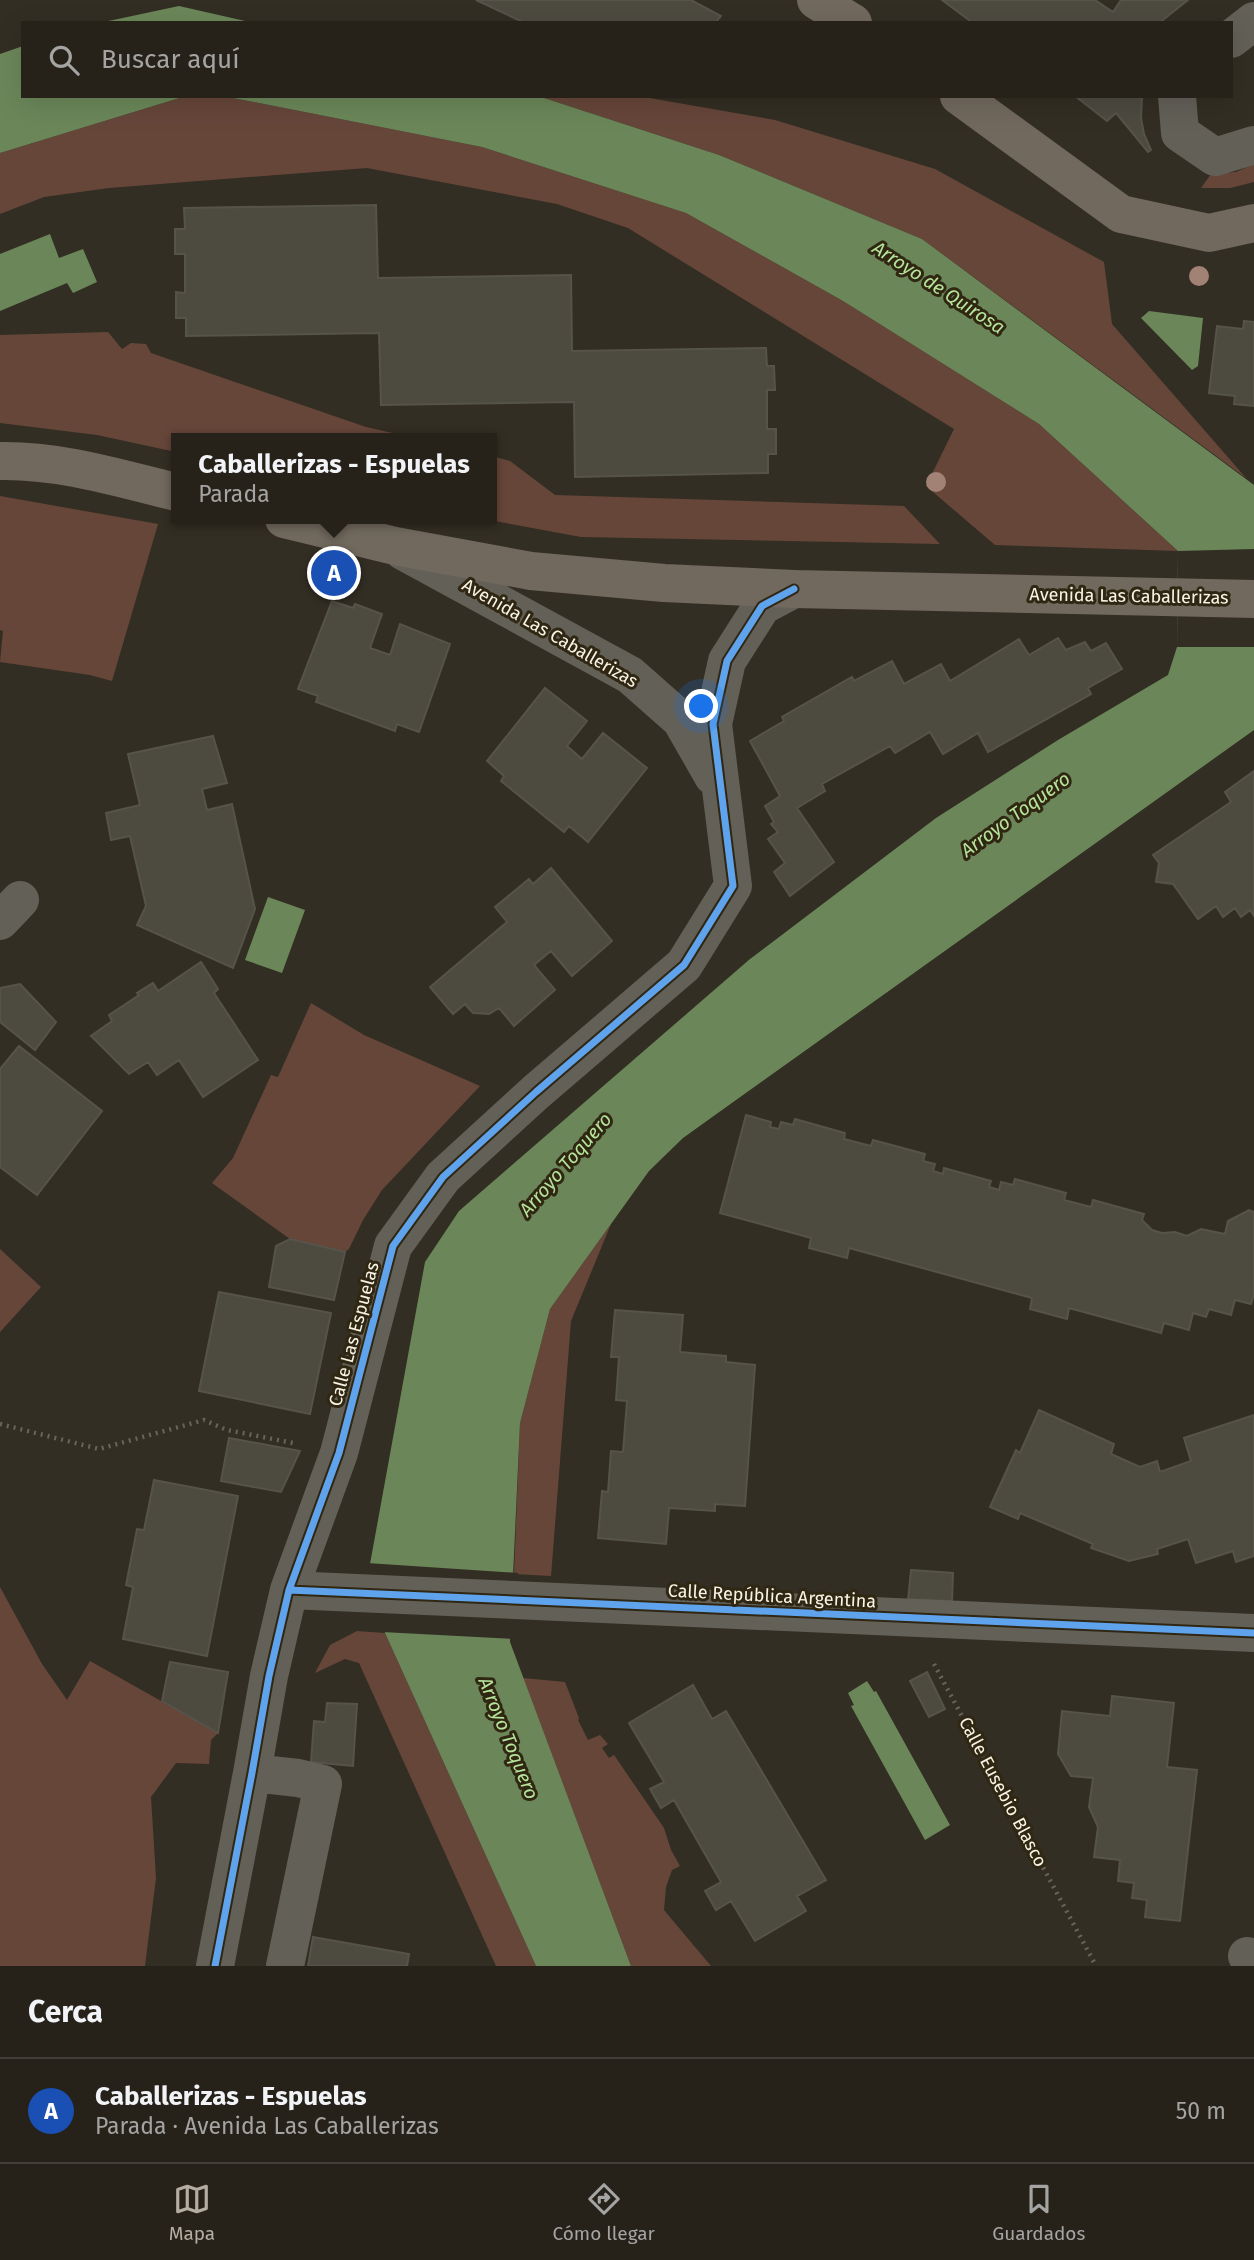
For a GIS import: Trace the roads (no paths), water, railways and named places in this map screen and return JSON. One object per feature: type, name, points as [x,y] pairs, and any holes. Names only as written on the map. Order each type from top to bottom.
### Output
[{"type":"main road","points":[[816,0],[850,21]]},
{"type":"main road","points":[[962,98],[1121,214],[1209,233],[1254,223]]},
{"type":"main road","points":[[0,461],[29,460],[66,465],[171,491]]},
{"type":"main road","name":"Avenida Las Caballerizas","points":[[304,524],[395,547],[531,571],[664,583],[794,589],[1254,599]]},
{"type":"street","points":[[1233,37],[1254,21]]},
{"type":"street","points":[[1177,98],[1180,133],[1215,157],[1254,145]]},
{"type":"street","name":"Avenida Las Caballerizas","points":[[395,547],[630,675],[681,720],[722,790]]},
{"type":"street","name":"Avenida Las Caballerizas","points":[[722,790],[713,724],[727,661],[762,606],[794,589]]},
{"type":"street","name":"Calle Las Espuelas","points":[[215,1966],[269,1676],[289,1590],[338,1453],[393,1246],[443,1177],[536,1091],[684,965],[733,886],[722,790]]},
{"type":"street","name":"Calle República Argentina","points":[[289,1590],[1254,1633]]},
{"type":"street","points":[[253,1773],[323,1784],[285,1966]]},
{"type":"water","points":[[179,6],[245,21],[108,21]]},
{"type":"water","points":[[21,47],[21,98],[179,98],[0,153],[0,54]]},
{"type":"water","points":[[233,98],[544,98],[719,155],[922,239],[1254,485],[1254,730],[683,1138],[649,1171],[550,1309],[520,1423],[510,1642],[631,1966],[536,1966],[385,1633],[370,1564],[425,1262],[459,1211],[750,959],[936,818],[1058,740],[1168,675],[1177,647],[1178,551],[1039,424],[843,301],[686,213],[482,147]]},
{"type":"water","points":[[50,234],[59,258],[83,249],[97,282],[73,293],[67,283],[0,311],[0,254]]},
{"type":"water","points":[[1149,311],[1203,318],[1198,366],[1192,370],[1141,318]]},
{"type":"water","points":[[268,897],[305,910],[282,973],[245,960]]},
{"type":"water","points":[[867,1681],[874,1692],[876,1691],[950,1825],[925,1840],[851,1706],[854,1705],[848,1693]]},
{"type":"place","name":"Caballerizas - Espuelas","points":[[334,573]]},
{"type":"water label","name":"Arroyo de Quirosa","points":[[939,287]]},
{"type":"water label","name":"Arroyo Toquero","points":[[1015,814]]},
{"type":"water label","name":"Arroyo Toquero","points":[[565,1164]]},
{"type":"water label","name":"Arroyo Toquero","points":[[509,1738]]}]
